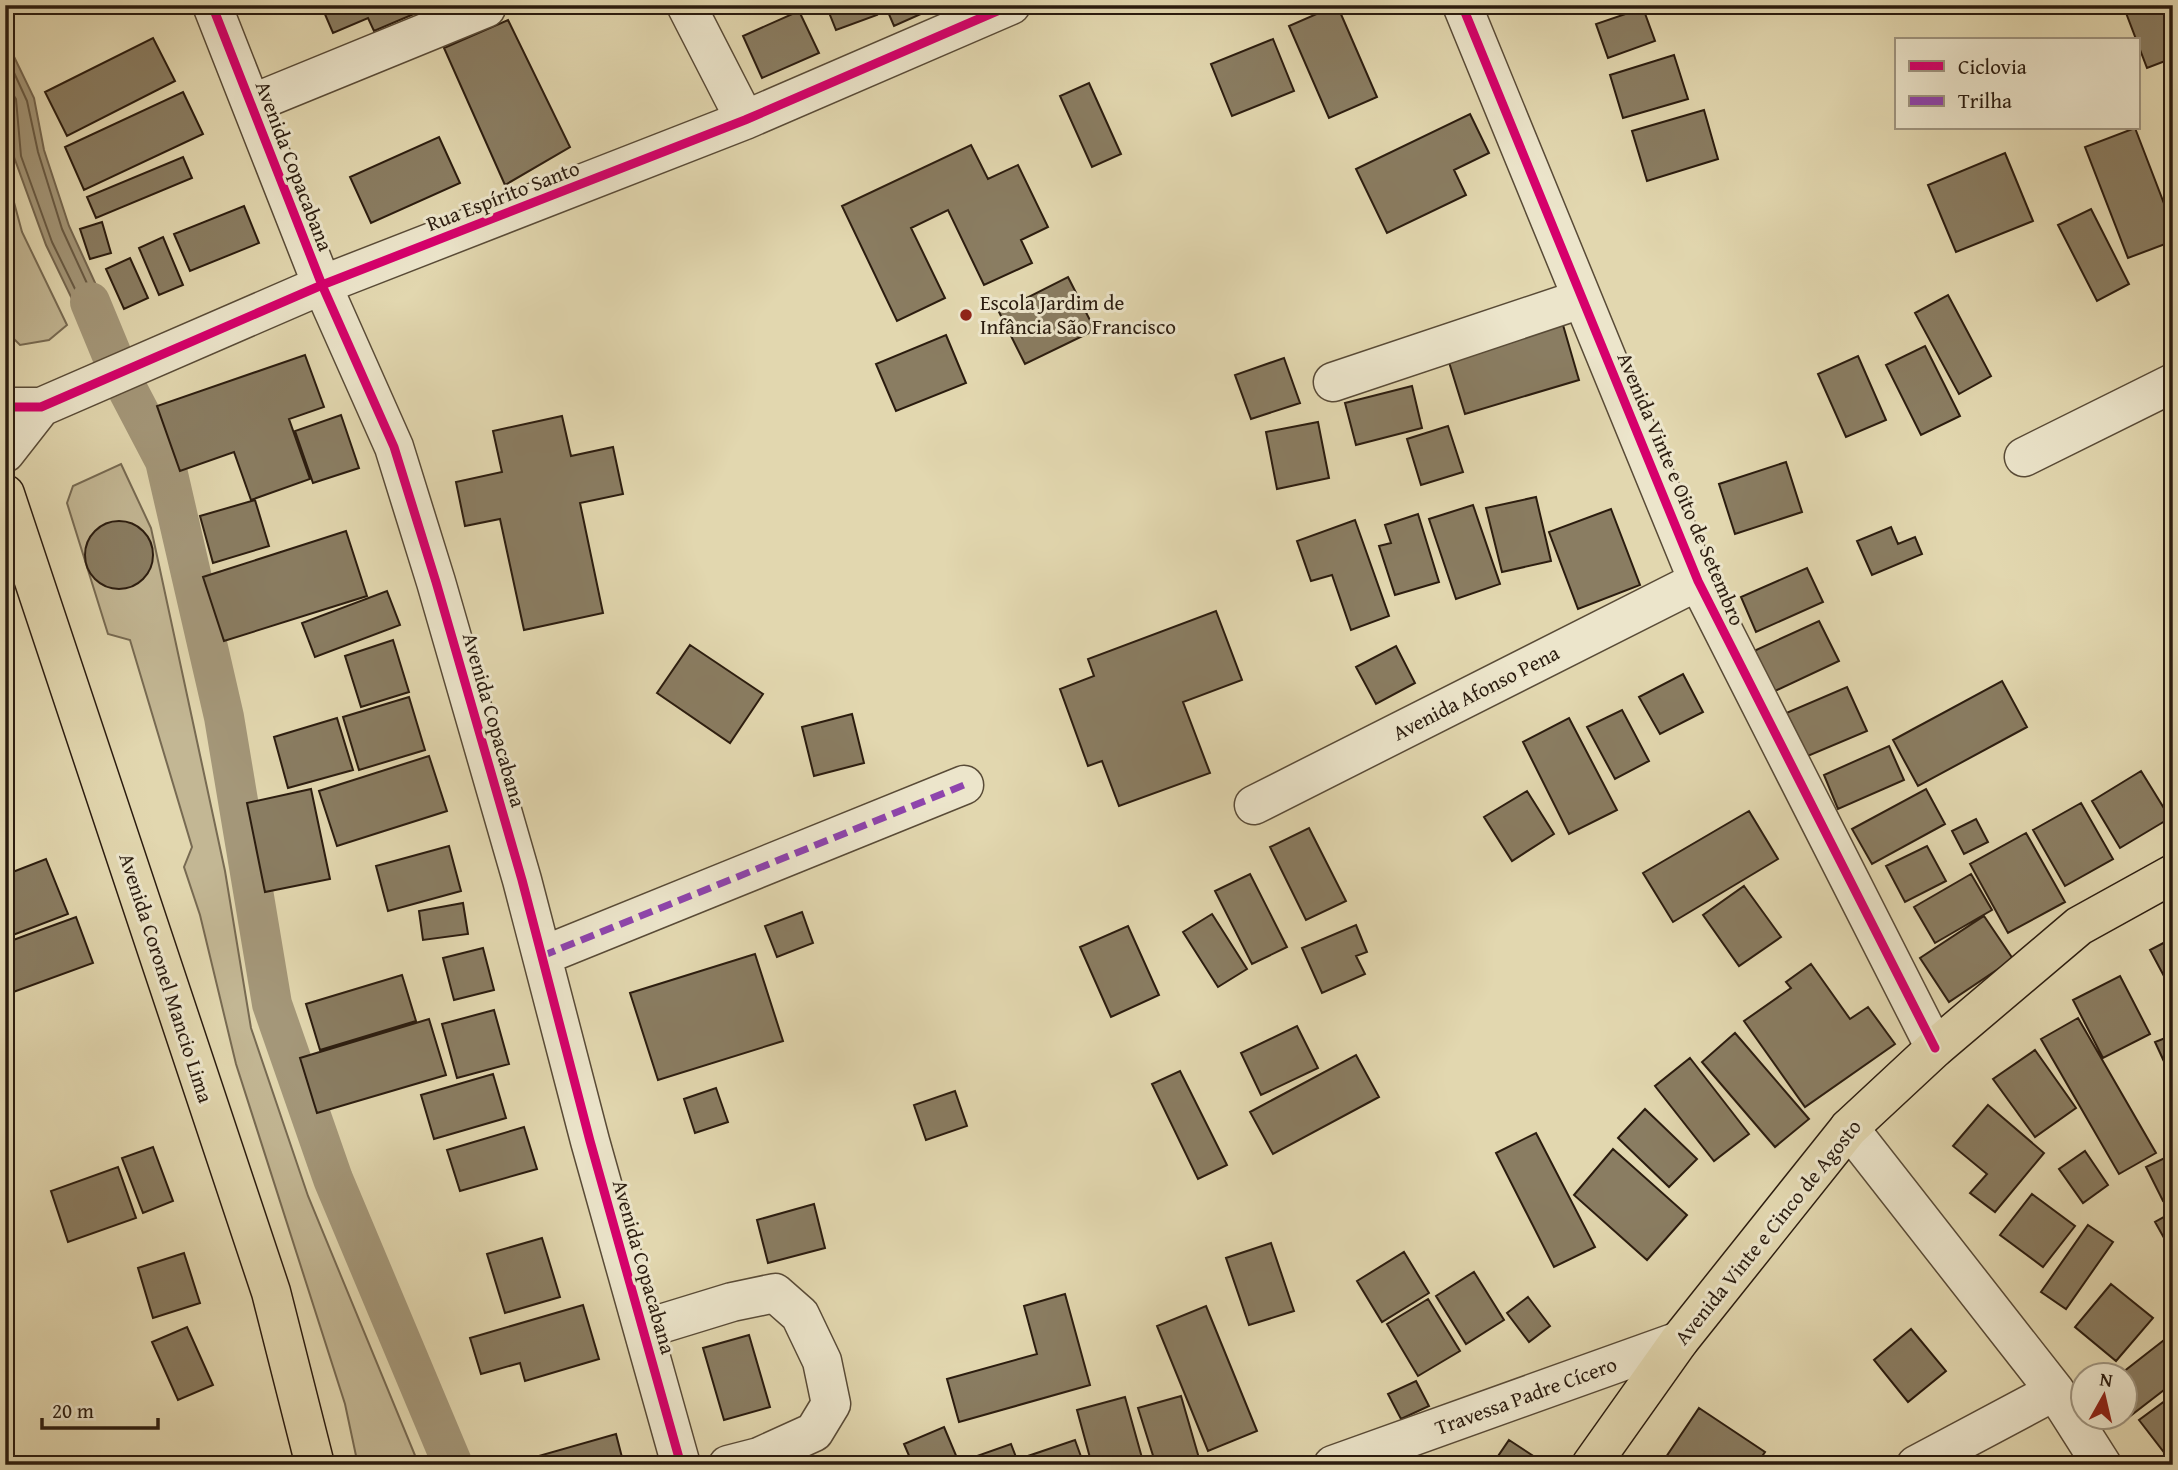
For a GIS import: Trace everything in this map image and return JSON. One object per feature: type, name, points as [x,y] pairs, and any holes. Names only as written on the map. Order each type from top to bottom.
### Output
[{"type":"main road","name":"Avenida Coronel Mancio Lima","points":[[5,494],[271,1292],[314,1465]]},
{"type":"main road","name":"Avenida Vinte e Cinco de Agosto","points":[[1591,1465],[1679,1341],[1849,1128],[1935,1048],[2079,926],[2173,874]]},
{"type":"street","name":"Avenida Copacabana","points":[[212,5],[322,285],[394,447],[444,607],[681,1465]]},
{"type":"street","points":[[686,5],[745,120]]},
{"type":"street","name":"Rua Espírito Santo","points":[[5,453],[23,407],[322,285],[745,120],[1010,5]]},
{"type":"street","name":"Avenida Vinte e Oito de Setembro","points":[[1462,5],[1698,581],[1935,1048]]},
{"type":"street","points":[[251,104],[486,8]]},
{"type":"street","points":[[1333,382],[1581,299]]},
{"type":"street","points":[[2024,457],[2173,383]]},
{"type":"street","name":"Avenida Afonso Pena","points":[[1254,805],[1698,581]]},
{"type":"street","points":[[542,956],[964,785]]},
{"type":"street","points":[[1849,1128],[2055,1391],[2102,1465]]},
{"type":"street","points":[[644,1329],[732,1302],[775,1293],[800,1315],[822,1361],[831,1404],[814,1432],[759,1457],[728,1465]]},
{"type":"street","name":"Travessa Padre Cícero","points":[[1334,1465],[1679,1341]]},
{"type":"street","points":[[1916,1465],[2055,1391]]},
{"type":"shaded area","points":[[5,169],[22,232],[67,325],[49,340],[20,345],[5,330]]},
{"type":"shaded area","points":[[121,464],[151,528],[225,871],[251,1028],[308,1196],[419,1465],[358,1465],[345,1404],[236,1064],[200,915],[184,867],[192,847],[130,640],[108,634],[67,503],[73,486]]},
{"type":"water","points":[[5,38],[34,98],[44,150],[69,226],[124,346],[100,357],[46,245],[14,157],[10,102],[5,93]]},
{"type":"building","points":[[50,5],[71,5],[53,12]]},
{"type":"building","points":[[321,5],[435,5],[374,31],[368,18],[333,33]]},
{"type":"building","points":[[826,5],[873,5],[877,15],[836,30]]},
{"type":"building","points":[[885,5],[941,5],[894,26]]},
{"type":"building","points":[[1337,5],[1377,97],[1329,118],[1289,26]]},
{"type":"building","points":[[2123,5],[2173,5],[2173,58],[2147,68],[2140,50],[2140,38],[2136,38]]},
{"type":"building","points":[[1643,8],[1655,41],[1608,58],[1596,24]]},
{"type":"building","points":[[799,11],[819,53],[762,78],[743,36]]},
{"type":"building","points":[[508,20],[570,147],[505,185],[444,48]]},
{"type":"building","points":[[153,38],[175,81],[67,136],[45,92]]},
{"type":"building","points":[[1273,39],[1294,91],[1232,116],[1211,64]]},
{"type":"building","points":[[1674,55],[1688,99],[1623,118],[1610,75]]},
{"type":"building","points":[[1089,83],[1121,154],[1092,167],[1060,96]]},
{"type":"building","points":[[183,92],[203,134],[84,190],[65,147]]},
{"type":"building","points":[[1704,110],[1718,159],[1647,181],[1632,131]]},
{"type":"building","points":[[1470,114],[1489,153],[1454,170],[1466,195],[1387,233],[1356,169]]},
{"type":"building","points":[[2136,130],[2173,227],[2173,241],[2128,258],[2085,147]]},
{"type":"building","points":[[439,137],[460,183],[371,223],[350,177]]},
{"type":"building","points":[[971,145],[988,179],[1018,165],[1048,227],[1021,240],[1032,263],[984,285],[948,210],[911,228],[945,298],[897,321],[842,206]]},
{"type":"building","points":[[2005,153],[2033,221],[1956,252],[1928,185]]},
{"type":"building","points":[[183,157],[192,178],[96,218],[87,197]]},
{"type":"building","points":[[244,206],[259,243],[190,271],[174,234]]},
{"type":"building","points":[[2091,209],[2129,284],[2097,301],[2058,225]]},
{"type":"building","points":[[102,222],[111,253],[90,259],[80,229]]},
{"type":"building","points":[[163,237],[183,285],[159,295],[139,248]]},
{"type":"building","points":[[130,258],[148,298],[124,309],[106,269]]},
{"type":"building","points":[[1068,277],[1095,330],[1025,364],[999,312]]},
{"type":"building","points":[[1948,295],[1991,376],[1959,394],[1915,313]]},
{"type":"building","points":[[1563,325],[1579,380],[1465,414],[1448,359]]},
{"type":"building","points":[[946,335],[966,383],[896,411],[876,364]]},
{"type":"building","points":[[1925,346],[1960,416],[1921,435],[1886,365]]},
{"type":"building","points":[[305,355],[324,407],[289,419],[310,479],[251,500],[234,452],[180,471],[157,406]]},
{"type":"building","points":[[1858,356],[1886,420],[1846,437],[1818,374]]},
{"type":"building","points":[[1284,358],[1300,403],[1251,419],[1235,375]]},
{"type":"building","points":[[1412,386],[1422,428],[1356,445],[1345,403]]},
{"type":"building","points":[[341,415],[359,468],[313,483],[295,431]]},
{"type":"building","points":[[562,416],[571,456],[613,447],[623,494],[580,503],[603,613],[524,630],[500,519],[465,526],[456,482],[502,472],[493,431]]},
{"type":"building","points":[[1318,422],[1329,478],[1277,489],[1266,432]]},
{"type":"building","points":[[1448,426],[1463,472],[1421,485],[1407,439]]},
{"type":"building","points":[[1786,462],[1802,512],[1735,534],[1719,484]]},
{"type":"building","points":[[1536,497],[1551,561],[1502,572],[1486,508]]},
{"type":"building","points":[[255,500],[269,546],[213,563],[200,516]]},
{"type":"building","points":[[1473,505],[1500,584],[1456,599],[1429,519]]},
{"type":"building","points":[[1611,509],[1640,585],[1578,609],[1549,532]]},
{"type":"building","points":[[1418,514],[1439,582],[1395,595],[1379,546],[1391,543],[1385,525]]},
{"type":"building","points":[[1355,520],[1389,616],[1351,630],[1332,575],[1311,581],[1297,541]]},
{"type":"building","points":[[119,521],[132,524],[143,531],[150,542],[153,555],[150,568],[143,579],[132,586],[119,589],[106,586],[95,579],[88,568],[85,555],[88,542],[95,531],[106,524]]},
{"type":"building","points":[[1891,527],[1898,544],[1915,537],[1922,554],[1872,575],[1857,541]]},
{"type":"building","points":[[346,531],[367,596],[224,641],[203,577]]},
{"type":"building","points":[[1807,568],[1823,602],[1756,632],[1741,597]]},
{"type":"building","points":[[387,591],[400,625],[315,657],[302,623]]},
{"type":"building","points":[[1216,611],[1242,680],[1183,702],[1210,773],[1119,806],[1102,761],[1088,766],[1060,689],[1094,676],[1088,659]]},
{"type":"building","points":[[1819,621],[1839,661],[1773,692],[1754,651]]},
{"type":"building","points":[[393,640],[409,692],[361,707],[345,656]]},
{"type":"building","points":[[690,645],[763,694],[730,743],[657,693]]},
{"type":"building","points":[[1396,646],[1415,683],[1376,704],[1356,667]]},
{"type":"building","points":[[1683,674],[1703,712],[1660,734],[1639,697]]},
{"type":"building","points":[[2002,681],[2027,727],[1918,786],[1893,740]]},
{"type":"building","points":[[1847,687],[1867,731],[1803,758],[1784,714]]},
{"type":"building","points":[[409,697],[425,750],[359,770],[343,717]]},
{"type":"building","points":[[1622,710],[1649,761],[1615,779],[1587,727]]},
{"type":"building","points":[[852,714],[864,763],[814,776],[802,727]]},
{"type":"building","points":[[337,718],[353,770],[288,788],[274,737]]},
{"type":"building","points":[[1569,718],[1617,810],[1569,834],[1523,742]]},
{"type":"building","points":[[1889,746],[1904,780],[1838,809],[1824,775]]},
{"type":"building","points":[[429,756],[447,811],[337,846],[319,791]]},
{"type":"building","points":[[2141,771],[2170,818],[2120,848],[2092,801]]},
{"type":"building","points":[[311,789],[330,879],[265,892],[247,803]]},
{"type":"building","points":[[1926,789],[1945,824],[1872,864],[1852,829]]},
{"type":"building","points":[[1527,791],[1554,834],[1512,861],[1484,817]]},
{"type":"building","points":[[2081,803],[2113,859],[2065,886],[2033,830]]},
{"type":"building","points":[[1749,811],[1778,859],[1673,922],[1643,873]]},
{"type":"building","points":[[1976,819],[1988,842],[1964,854],[1952,831]]},
{"type":"building","points":[[1309,828],[1346,901],[1306,920],[1270,847]]},
{"type":"building","points":[[2026,833],[2065,902],[2008,933],[1970,864]]},
{"type":"building","points":[[449,846],[461,891],[388,911],[376,866]]},
{"type":"building","points":[[1927,846],[1946,881],[1905,902],[1886,866]]},
{"type":"building","points":[[46,859],[68,914],[5,938],[5,875]]},
{"type":"building","points":[[1250,874],[1287,947],[1252,964],[1215,891]]},
{"type":"building","points":[[1971,874],[1992,910],[1935,943],[1914,907]]},
{"type":"building","points":[[1744,886],[1781,937],[1739,966],[1703,915]]},
{"type":"building","points":[[463,903],[468,934],[423,940],[419,911]]},
{"type":"building","points":[[802,912],[813,943],[777,957],[765,926]]},
{"type":"building","points":[[1212,914],[1247,969],[1218,987],[1183,932]]},
{"type":"building","points":[[1984,916],[2013,959],[1949,1002],[1920,958]]},
{"type":"building","points":[[76,917],[93,963],[5,995],[5,943]]},
{"type":"building","points":[[1356,925],[1367,952],[1356,956],[1365,974],[1322,993],[1302,948]]},
{"type":"building","points":[[1128,926],[1159,995],[1111,1017],[1080,947]]},
{"type":"building","points":[[2173,938],[2173,993],[2150,950]]},
{"type":"building","points":[[483,948],[494,990],[454,1000],[443,958]]},
{"type":"building","points":[[755,954],[783,1041],[658,1080],[630,993]]},
{"type":"building","points":[[1811,964],[1850,1019],[1868,1007],[1895,1044],[1805,1107],[1744,1021],[1791,988],[1786,982]]},
{"type":"building","points":[[402,975],[416,1021],[320,1050],[306,1004]]},
{"type":"building","points":[[2120,976],[2150,1034],[2103,1058],[2073,1000]]},
{"type":"building","points":[[494,1010],[509,1064],[457,1078],[442,1024]]},
{"type":"building","points":[[2078,1018],[2156,1153],[2119,1174],[2041,1039]]},
{"type":"building","points":[[429,1019],[446,1075],[317,1113],[300,1058]]},
{"type":"building","points":[[1297,1026],[1318,1068],[1261,1095],[1241,1053]]},
{"type":"building","points":[[1735,1033],[1809,1119],[1775,1147],[1702,1062]]},
{"type":"building","points":[[2173,1035],[2173,1081],[2155,1042]]},
{"type":"building","points":[[2035,1050],[2076,1108],[2035,1137],[1993,1079]]},
{"type":"building","points":[[1356,1055],[1379,1097],[1273,1154],[1250,1112]]},
{"type":"building","points":[[1690,1058],[1749,1134],[1714,1161],[1655,1086]]},
{"type":"building","points":[[1180,1071],[1227,1165],[1198,1179],[1152,1084]]},
{"type":"building","points":[[493,1074],[506,1118],[434,1139],[421,1095]]},
{"type":"building","points":[[716,1088],[728,1122],[695,1133],[684,1099]]},
{"type":"building","points":[[955,1091],[967,1126],[926,1140],[914,1105]]},
{"type":"building","points":[[1988,1105],[2044,1153],[1995,1212],[1970,1193],[1987,1174],[1953,1146]]},
{"type":"building","points":[[1645,1109],[1697,1159],[1669,1187],[1618,1138]]},
{"type":"building","points":[[524,1127],[537,1169],[460,1191],[447,1150]]},
{"type":"building","points":[[1536,1133],[1595,1247],[1554,1267],[1496,1153]]},
{"type":"building","points":[[153,1147],[173,1201],[143,1213],[122,1158]]},
{"type":"building","points":[[1613,1149],[1687,1215],[1647,1260],[1574,1195]]},
{"type":"building","points":[[2085,1151],[2108,1185],[2083,1203],[2059,1169]]},
{"type":"building","points":[[2173,1154],[2173,1196],[2163,1201],[2146,1167]]},
{"type":"building","points":[[118,1167],[136,1218],[68,1242],[51,1191]]},
{"type":"building","points":[[2032,1194],[2075,1226],[2043,1267],[2000,1235]]},
{"type":"building","points":[[814,1204],[825,1248],[768,1263],[757,1220]]},
{"type":"building","points":[[2173,1212],[2173,1254],[2155,1222]]},
{"type":"building","points":[[2088,1225],[2113,1242],[2066,1309],[2041,1292]]},
{"type":"building","points":[[542,1238],[560,1297],[505,1313],[487,1254]]},
{"type":"building","points":[[1271,1243],[1294,1311],[1249,1325],[1226,1258]]},
{"type":"building","points":[[1404,1252],[1429,1293],[1382,1322],[1357,1281]]},
{"type":"building","points":[[184,1253],[200,1303],[153,1318],[138,1268]]},
{"type":"building","points":[[1474,1272],[1504,1320],[1466,1344],[1436,1296]]},
{"type":"building","points":[[2111,1284],[2153,1318],[2116,1361],[2075,1327]]},
{"type":"building","points":[[1065,1294],[1090,1385],[959,1422],[947,1379],[1037,1354],[1024,1306]]},
{"type":"building","points":[[1528,1297],[1550,1326],[1529,1342],[1507,1313]]},
{"type":"building","points":[[1428,1299],[1460,1351],[1418,1376],[1387,1324]]},
{"type":"building","points":[[583,1305],[599,1359],[525,1381],[520,1363],[481,1374],[470,1338]]},
{"type":"building","points":[[1206,1306],[1257,1431],[1208,1451],[1157,1326]]},
{"type":"building","points":[[187,1327],[213,1385],[178,1400],[152,1342]]},
{"type":"building","points":[[1911,1329],[1946,1371],[1908,1402],[1874,1360]]},
{"type":"building","points":[[2173,1333],[2173,1383],[2140,1408],[2140,1362],[2136,1362]]},
{"type":"building","points":[[749,1335],[770,1407],[724,1420],[703,1348]]},
{"type":"building","points":[[1416,1381],[1429,1406],[1401,1419],[1388,1394]]},
{"type":"building","points":[[2173,1395],[2173,1464],[2140,1421]]},
{"type":"building","points":[[1181,1396],[1201,1465],[1156,1465],[1138,1408]]},
{"type":"building","points":[[1125,1397],[1144,1465],[1092,1465],[1077,1410]]},
{"type":"building","points":[[1699,1408],[1765,1452],[1756,1465],[1677,1465],[1666,1457]]},
{"type":"building","points":[[944,1427],[960,1465],[913,1465],[904,1444]]},
{"type":"building","points":[[616,1434],[624,1465],[507,1465]]},
{"type":"building","points":[[1075,1440],[1084,1465],[1031,1465],[1028,1456]]},
{"type":"building","points":[[1509,1440],[1541,1461],[1538,1465],[1492,1465]]},
{"type":"building","points":[[1011,1444],[1019,1465],[977,1465],[974,1457]]},
{"type":"waterway","points":[[90,302],[121,377],[165,461],[224,717],[272,1004],[333,1179],[453,1465]]},
{"type":"marked path","points":[[542,956],[964,785]]},
{"type":"cycle path","points":[[212,5],[322,285],[394,447],[522,880],[590,1141],[681,1465]]},
{"type":"cycle path","points":[[5,407],[41,407],[322,285],[745,120],[1011,5]]},
{"type":"cycle path","points":[[1462,5],[1698,581],[1935,1048]]},
{"type":"place","name":"Escola Jardim de Infância São Francisco","points":[[966,315]]}]
